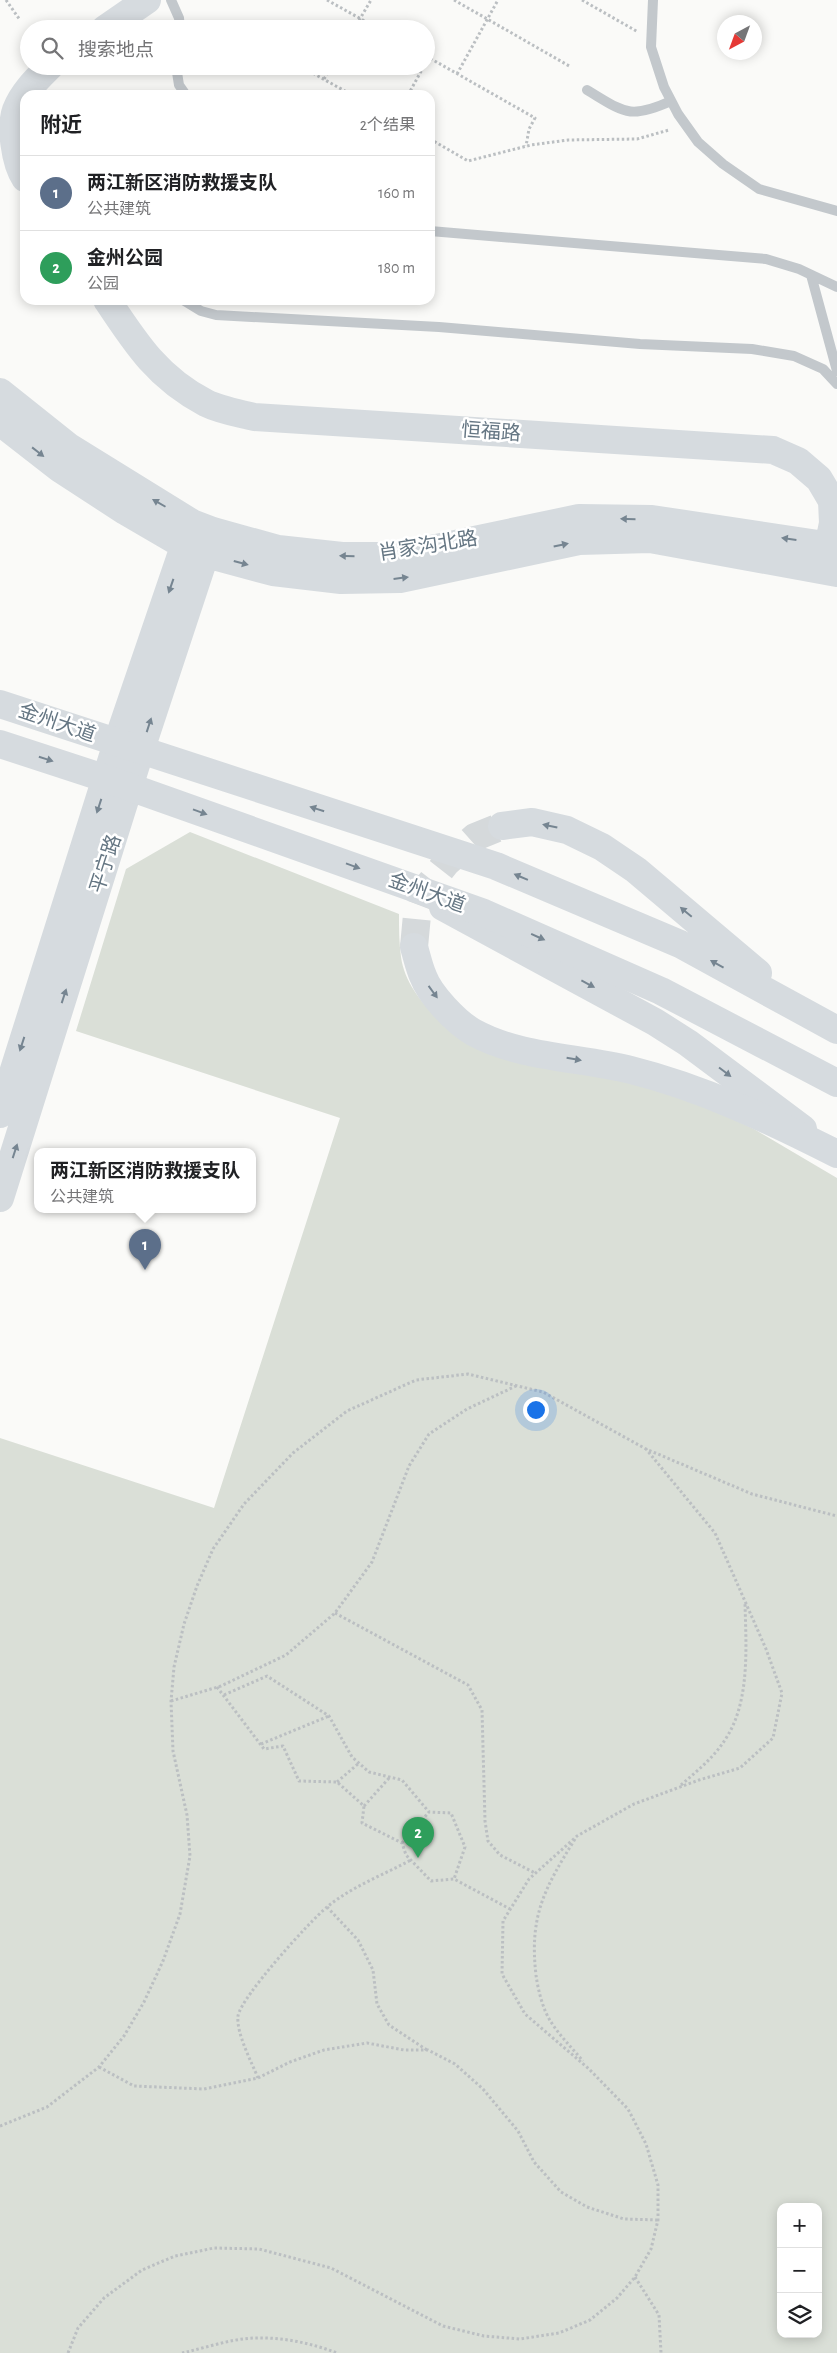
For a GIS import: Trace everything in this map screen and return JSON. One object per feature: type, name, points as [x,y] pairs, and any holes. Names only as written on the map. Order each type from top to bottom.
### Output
[{"type":"main road","points":[[118,20],[147,0]]},
{"type":"main road","points":[[27,90],[41,75]]},
{"type":"main road","points":[[20,104],[16,111],[14,147],[20,164]]},
{"type":"main road","name":"恒福路","points":[[110,305],[140,349],[171,382],[208,404],[254,417],[773,450],[798,461],[819,479],[832,501],[834,523],[832,559]]},
{"type":"main road","name":"肖家沟北路","points":[[0,392],[69,447],[199,538]]},
{"type":"main road","name":"肖家沟北路","points":[[0,422],[67,473],[125,511],[199,538],[342,556],[398,556],[579,518],[652,519],[832,559]]},
{"type":"main road","name":"平宁路","points":[[0,1198],[129,748],[199,538]]},
{"type":"main road","name":"金州大道","points":[[0,704],[129,748],[496,866],[680,944],[837,1030]]},
{"type":"main road","name":"金州大道","points":[[0,744],[119,783],[484,913],[661,991],[837,1083]]},
{"type":"main road","name":"平宁路","points":[[0,1114],[119,783]]},
{"type":"main road","points":[[502,826],[532,822],[567,830],[602,847],[636,870],[803,1011]]},
{"type":"main road","points":[[390,880],[614,998],[655,1022],[688,1043],[837,1153]]},
{"type":"main road","points":[[414,947],[423,978],[446,1010],[472,1031],[509,1046],[630,1069],[687,1086],[763,1116],[837,1153]]},
{"type":"lane","points":[[171,0],[179,20]]},
{"type":"lane","points":[[654,0],[651,47],[664,87],[698,142],[723,164],[759,189],[837,211]]},
{"type":"lane","points":[[177,75],[179,85],[182,90]]},
{"type":"lane","points":[[587,90],[620,110],[636,113],[651,110],[671,101]]},
{"type":"lane","points":[[435,231],[766,259],[811,274],[837,287]]},
{"type":"lane","points":[[811,274],[837,370]]},
{"type":"lane","points":[[190,305],[201,312],[216,315],[430,326],[640,344],[752,349],[794,356],[823,369],[837,384]]},
{"type":"path","points":[[6,0],[20,20]]},
{"type":"path","points":[[327,0],[363,20]]},
{"type":"path","points":[[360,18],[371,0]]},
{"type":"path","points":[[454,0],[571,67]]},
{"type":"path","points":[[457,74],[498,0]]},
{"type":"path","points":[[582,0],[638,32]]},
{"type":"path","points":[[435,62],[535,118],[529,129],[526,146]]},
{"type":"path","points":[[317,75],[343,90]]},
{"type":"path","points":[[324,79],[326,75]]},
{"type":"path","points":[[411,90],[419,75]]},
{"type":"path","points":[[435,142],[468,161],[526,146],[568,140],[637,139],[669,130]]},
{"type":"path","points":[[0,2126],[47,2107],[99,2067],[124,2036],[144,2002],[163,1961],[180,1914],[190,1856],[186,1815],[173,1751],[171,1701],[174,1667],[184,1624],[197,1586],[213,1549],[244,1504],[292,1453],[347,1411],[416,1380],[468,1374],[543,1392],[646,1449],[752,1494],[837,1516]]},
{"type":"path","points":[[171,1701],[217,1687],[286,1654],[335,1613],[372,1562],[409,1466],[429,1434],[466,1409],[517,1386]]},
{"type":"path","points":[[68,2353],[78,2328],[111,2292],[142,2270],[175,2256],[214,2248],[260,2249],[331,2268],[444,2326],[484,2336],[520,2339],[559,2333],[590,2320],[617,2298],[635,2277],[651,2249],[658,2220],[658,2185],[646,2144],[628,2109],[589,2069],[525,2014],[502,1974],[503,1921],[529,1879],[577,1836],[634,1804],[678,1787],[740,1768],[773,1738],[782,1693],[716,1533],[646,1449]]},
{"type":"path","points":[[678,1787],[708,1762],[728,1734],[741,1697],[747,1653],[745,1601]]},
{"type":"path","points":[[335,1613],[468,1685],[482,1710],[485,1821],[488,1841],[500,1855],[535,1873]]},
{"type":"path","points":[[223,1695],[267,1676],[329,1716],[352,1757],[370,1772],[402,1780],[429,1812],[451,1813],[465,1847],[454,1879]]},
{"type":"path","points":[[217,1687],[264,1749],[283,1746],[299,1781],[337,1782],[364,1806]]},
{"type":"path","points":[[261,1744],[329,1716]]},
{"type":"path","points":[[337,1782],[359,1763]]},
{"type":"path","points":[[390,1777],[364,1806],[362,1823],[402,1843],[406,1855],[431,1880],[454,1879],[510,1909]]},
{"type":"path","points":[[402,1843],[429,1812]]},
{"type":"path","points":[[577,1836],[550,1880],[536,1916],[533,1950],[538,1987],[550,2021],[589,2069]]},
{"type":"path","points":[[258,2078],[240,2034],[238,2016],[247,1998],[282,1954],[327,1907],[410,1860]]},
{"type":"path","points":[[327,1907],[358,1940],[372,1970],[377,2004],[389,2025],[428,2050],[455,2064],[483,2089],[518,2131],[534,2162],[561,2192],[587,2207],[624,2219],[658,2220]]},
{"type":"path","points":[[99,2067],[134,2086],[204,2089],[258,2078],[290,2062],[324,2050],[367,2043],[404,2050],[428,2050]]},
{"type":"path","points":[[635,2277],[659,2315],[661,2353]]},
{"type":"path","points":[[182,2353],[253,2338],[292,2341],[321,2347],[337,2353]]},
{"type":"shaded area","points":[[190,832],[399,914],[401,957],[409,983],[425,1005],[465,1042],[682,1095],[754,1129],[837,1178],[837,2353],[0,2353],[0,1438],[214,1508],[340,1118],[76,1031],[126,869]]},
{"type":"tunnel","points":[[414,947],[417,915],[428,886],[446,863],[475,837],[502,826]]},
{"type":"place","name":"两江新区消防救援支队","points":[[145,1270]]},
{"type":"place","name":"金州公园","points":[[418,1858]]}]
